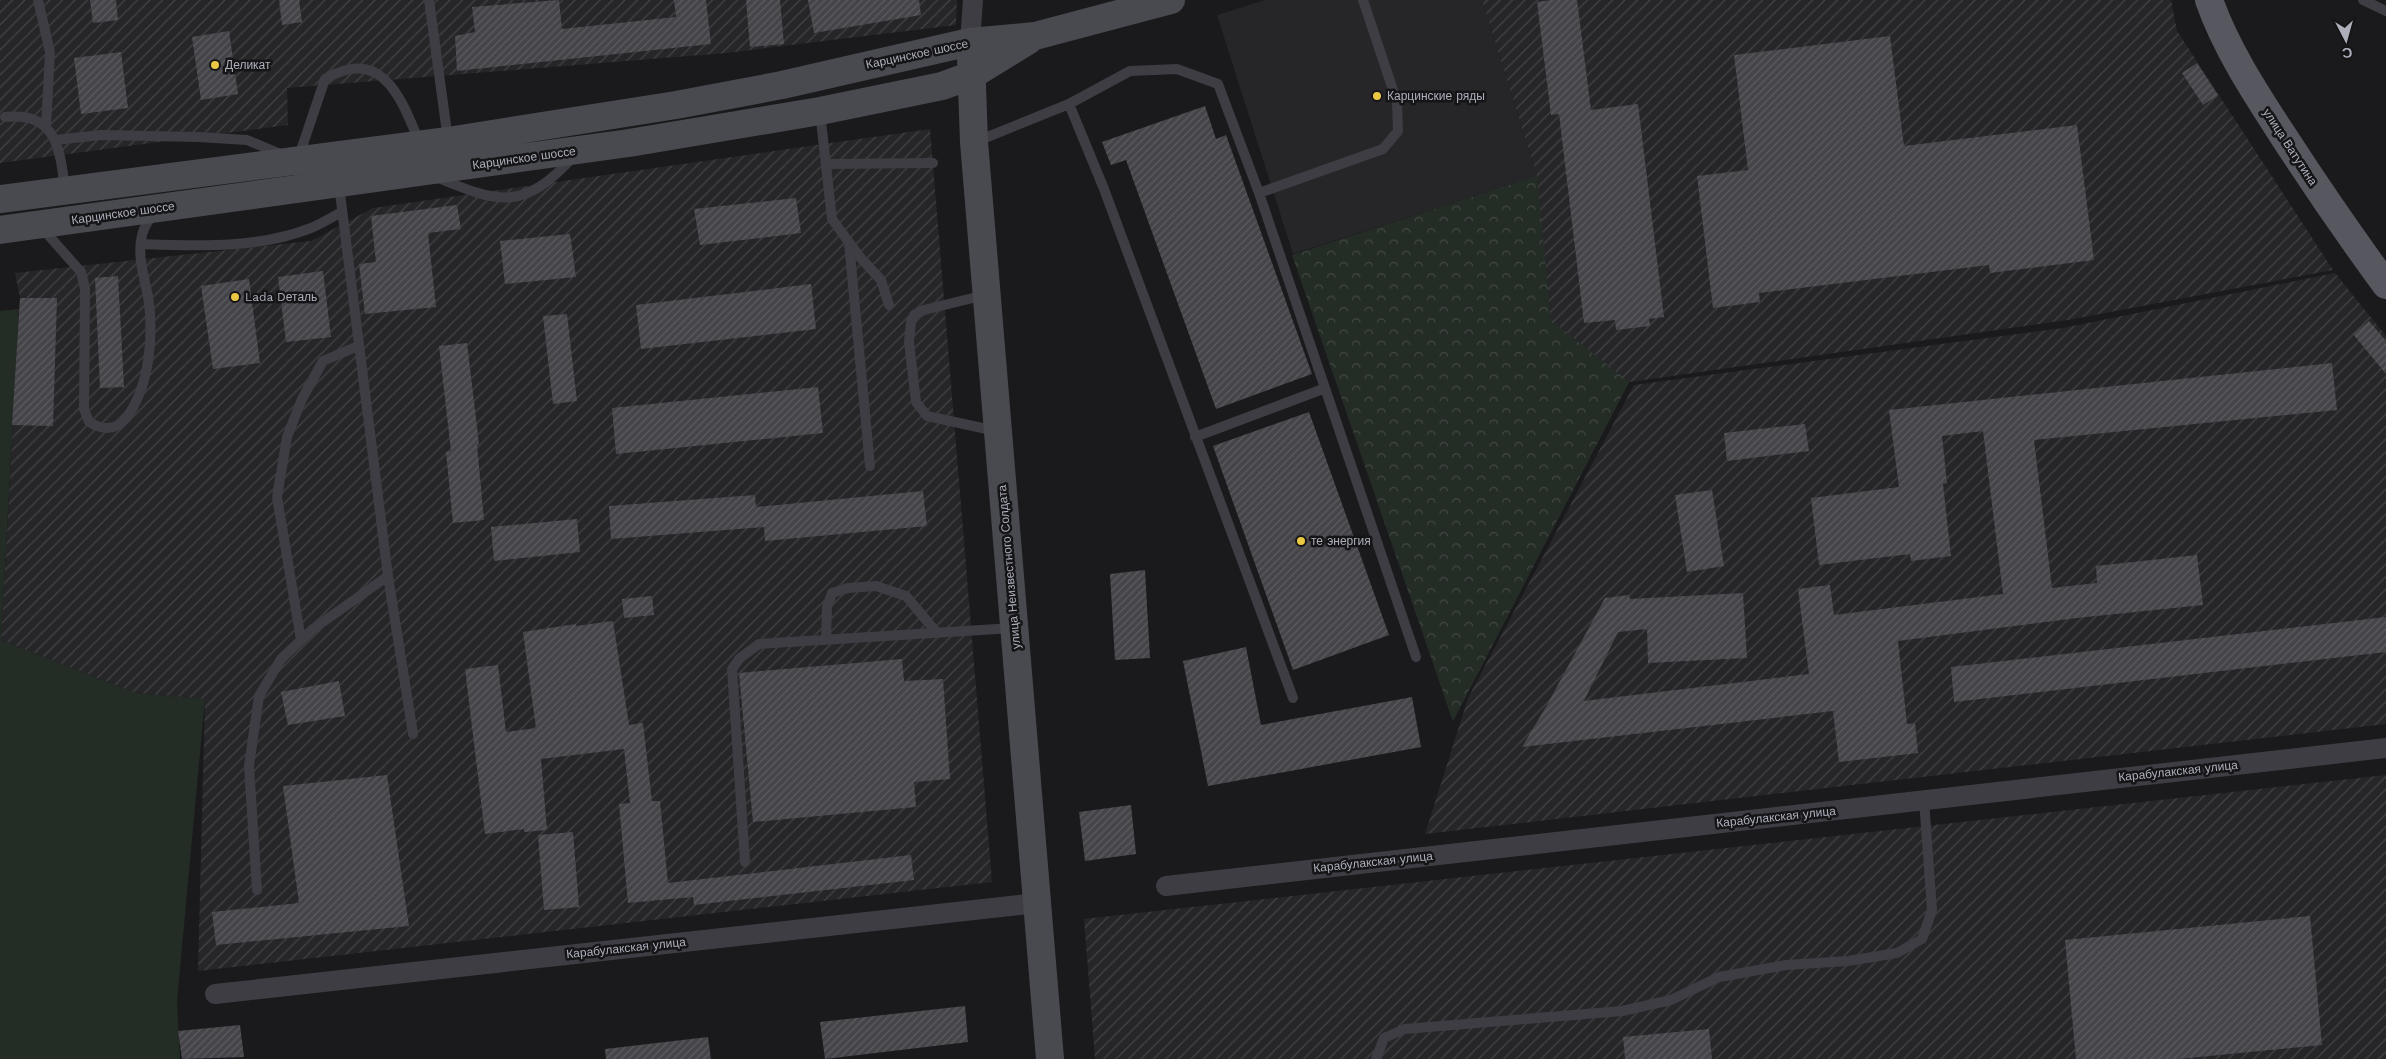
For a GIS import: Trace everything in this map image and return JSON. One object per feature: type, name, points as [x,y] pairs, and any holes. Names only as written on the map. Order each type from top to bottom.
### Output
[{"type":"main road","name":"Карцинское шоссе","points":[[1,197],[448,141],[676,105],[782,85],[970,42],[1035,36],[1171,0]]},
{"type":"main road","name":"улица Ватутина","points":[[2209,0],[2221,33],[2257,95],[2349,234],[2386,285]]},
{"type":"main road","name":"Карцинское шоссе","points":[[0,230],[579,150],[820,111],[942,86],[972,75],[1035,36]]},
{"type":"main road","name":"улица Неизвестного Солдата","points":[[970,42],[974,142],[986,295],[1050,1059]]},
{"type":"street","points":[[970,42],[973,0]]},
{"type":"street","name":"Карабулакская улица","points":[[1166,886],[2386,748]]},
{"type":"street","name":"Карабулакская улица","points":[[215,994],[1037,903]]},
{"type":"lane","points":[[38,0],[50,52],[46,127]]},
{"type":"lane","points":[[429,0],[448,141]]},
{"type":"lane","points":[[1259,193],[1383,149],[1398,131],[1397,102],[1363,0]]},
{"type":"lane","points":[[2363,0],[2386,11]]},
{"type":"lane","points":[[56,140],[101,135],[247,140],[298,160],[325,79],[337,72],[353,68],[370,70],[398,93],[421,144]]},
{"type":"lane","points":[[974,142],[1069,104],[1130,70],[1177,69],[1218,84],[1259,193],[1416,657]]},
{"type":"lane","points":[[1069,104],[1104,189],[1293,698]]},
{"type":"lane","points":[[820,111],[827,164],[828,198],[832,219],[880,280],[888,304]]},
{"type":"lane","points":[[5,118],[21,116],[34,119],[46,127],[56,140],[60,153],[65,190]]},
{"type":"lane","points":[[424,172],[471,192],[495,198],[519,196],[540,187],[559,172],[579,150]]},
{"type":"lane","points":[[827,164],[933,164]]},
{"type":"lane","points":[[338,184],[388,576],[413,734]]},
{"type":"lane","points":[[39,224],[81,272],[86,288],[84,409],[89,422],[99,428],[113,428],[123,422],[135,407],[144,381],[150,320],[141,262],[141,244],[142,236],[149,220],[159,208]]},
{"type":"lane","points":[[141,244],[194,246],[273,238],[310,228],[342,212]]},
{"type":"lane","points":[[849,243],[870,466]]},
{"type":"lane","points":[[986,295],[914,314],[911,322],[909,342],[916,402],[927,416],[997,431]]},
{"type":"lane","points":[[301,640],[277,497],[287,437],[302,399],[323,361],[358,346]]},
{"type":"lane","points":[[1195,437],[1324,389]]},
{"type":"lane","points":[[257,890],[249,766],[259,696],[281,658],[313,629],[388,576]]},
{"type":"lane","points":[[826,640],[827,607],[832,594],[848,588],[876,586],[906,596],[937,633]]},
{"type":"lane","points":[[745,862],[732,669],[740,658],[759,644],[1014,628]]},
{"type":"lane","points":[[1376,1059],[1384,1038],[1405,1028],[1622,1011],[1671,1000],[1719,977],[1786,965],[1848,961],[1897,953],[1922,939],[1932,910],[1924,800]]},
{"type":"shaded area","points":[[0,0],[957,0],[956,25],[726,53],[287,88],[288,125],[0,163]]},
{"type":"shaded area","name":"Карцинские ряды","points":[[1265,0],[1482,0],[1537,176],[1293,254],[1217,15]]},
{"type":"shaded area","points":[[1482,0],[2171,0],[2177,31],[2333,270],[2068,320],[1629,382],[1453,721],[1293,255],[1537,176]]},
{"type":"shaded area","points":[[930,129],[992,882],[198,971],[205,699],[135,693],[1,640],[20,298],[15,273],[311,241],[373,208]]},
{"type":"shaded area","points":[[2335,273],[2386,336],[2386,724],[1425,834],[1468,698],[1634,385],[2063,328]]},
{"type":"shaded area","points":[[2386,775],[2386,1059],[1095,1059],[1084,919]]},
{"type":"green space","points":[[1537,176],[1551,320],[1629,382],[1453,721],[1292,255]]},
{"type":"green space","points":[[19,309],[1,640],[135,693],[205,699],[177,1001],[180,1059],[0,1059],[0,311]]},
{"type":"building","points":[[90,0],[116,0],[118,20],[93,23]]},
{"type":"building","points":[[279,0],[299,0],[302,22],[282,25]]},
{"type":"building","points":[[559,0],[562,29],[676,17],[674,0],[706,0],[711,44],[457,71],[455,36],[475,32],[472,7]]},
{"type":"building","points":[[746,0],[780,0],[784,44],[750,47]]},
{"type":"building","points":[[808,0],[919,0],[921,15],[814,33]]},
{"type":"building","points":[[1577,0],[1591,110],[1638,104],[1664,317],[1649,319],[1650,326],[1616,330],[1615,320],[1584,323],[1559,114],[1551,115],[1537,2]]},
{"type":"building","name":"Деликат","points":[[229,31],[238,94],[201,100],[192,37]]},
{"type":"building","points":[[1890,36],[1904,146],[2077,125],[2094,260],[1990,273],[1989,265],[1759,293],[1760,302],[1713,308],[1697,176],[1748,170],[1734,55]]},
{"type":"building","points":[[121,52],[128,108],[81,114],[74,58]]},
{"type":"building","points":[[2197,63],[2218,95],[2203,105],[2182,73]]},
{"type":"building","points":[[1205,106],[1216,139],[1226,135],[1312,374],[1216,409],[1126,160],[1111,165],[1102,142]]},
{"type":"building","points":[[796,198],[801,233],[700,245],[694,209]]},
{"type":"building","points":[[457,205],[461,229],[428,233],[436,307],[365,314],[359,264],[376,262],[371,216]]},
{"type":"building","points":[[570,234],[576,277],[505,284],[500,241]]},
{"type":"building","points":[[323,271],[331,337],[286,342],[278,277]]},
{"type":"building","points":[[118,276],[124,387],[100,388],[95,278]]},
{"type":"building","points":[[249,279],[260,363],[213,369],[201,286]]},
{"type":"building","points":[[811,284],[816,329],[641,349],[636,305]]},
{"type":"building","points":[[20,298],[57,298],[53,426],[12,425]]},
{"type":"building","points":[[567,314],[577,401],[553,404],[543,316]]},
{"type":"building","points":[[2369,321],[2386,341],[2386,374],[2353,334]]},
{"type":"building","points":[[467,343],[479,444],[477,445],[484,520],[453,523],[446,452],[451,451],[439,346]]},
{"type":"building","points":[[2332,363],[2337,410],[2034,440],[2052,588],[2097,583],[2096,566],[2197,555],[2203,605],[2077,618],[1898,641],[1907,724],[1915,723],[1918,753],[1839,762],[1833,711],[1522,747],[1605,598],[1629,595],[1630,599],[1743,593],[1747,658],[1648,663],[1647,629],[1618,632],[1584,701],[1809,674],[1798,589],[1830,585],[1834,615],[2003,594],[1983,431],[1942,436],[1947,483],[1943,484],[1951,556],[1911,561],[1910,554],[1819,565],[1811,498],[1899,487],[1889,410]]},
{"type":"building","points":[[818,387],[823,433],[616,454],[612,408]]},
{"type":"building","name":"те энергия","points":[[1309,412],[1389,635],[1293,670],[1213,446]]},
{"type":"building","points":[[1805,424],[1809,451],[1727,461],[1724,433]]},
{"type":"building","points":[[1712,490],[1724,566],[1687,572],[1675,495]]},
{"type":"building","points":[[923,491],[927,526],[765,541],[764,527],[611,539],[609,506],[755,495],[756,507]]},
{"type":"building","points":[[577,519],[580,552],[494,561],[491,527]]},
{"type":"building","points":[[1145,570],[1150,658],[1115,660],[1110,574]]},
{"type":"building","points":[[652,596],[654,615],[624,618],[622,599]]},
{"type":"building","points":[[2386,617],[2386,652],[1954,702],[1951,667]]},
{"type":"building","points":[[613,621],[629,725],[643,723],[652,801],[660,801],[668,883],[911,855],[914,880],[694,905],[693,897],[628,903],[619,804],[630,803],[624,749],[541,759],[547,830],[524,832],[524,829],[485,834],[465,669],[498,665],[506,732],[536,728],[523,632],[576,624],[576,626]]},
{"type":"building","points":[[1246,647],[1261,725],[1412,697],[1421,747],[1208,786],[1183,661]]},
{"type":"building","points":[[902,659],[904,681],[943,679],[950,779],[914,782],[916,807],[753,822],[739,673]]},
{"type":"building","points":[[339,681],[345,716],[288,725],[281,692]]},
{"type":"building","points":[[387,775],[409,926],[216,945],[212,912],[299,903],[283,786]]},
{"type":"building","points":[[1131,805],[1136,854],[1085,861],[1079,812]]},
{"type":"building","points":[[573,832],[579,907],[544,910],[538,835]]},
{"type":"building","points":[[2310,916],[2322,1045],[2179,1059],[2076,1059],[2065,940]]},
{"type":"building","points":[[965,1006],[968,1042],[825,1059],[820,1022]]},
{"type":"building","points":[[240,1025],[244,1057],[182,1059],[178,1031]]},
{"type":"building","points":[[1709,1029],[1712,1059],[1625,1059],[1623,1037]]},
{"type":"building","points":[[708,1037],[711,1059],[606,1059],[605,1049]]},
{"type":"place","name":"Деликат","points":[[215,65]]},
{"type":"place","name":"Карцинские ряды","points":[[1377,96]]},
{"type":"place","name":"Lada Dеталь","points":[[235,297]]},
{"type":"place","name":"те энергия","points":[[1301,541]]}]
